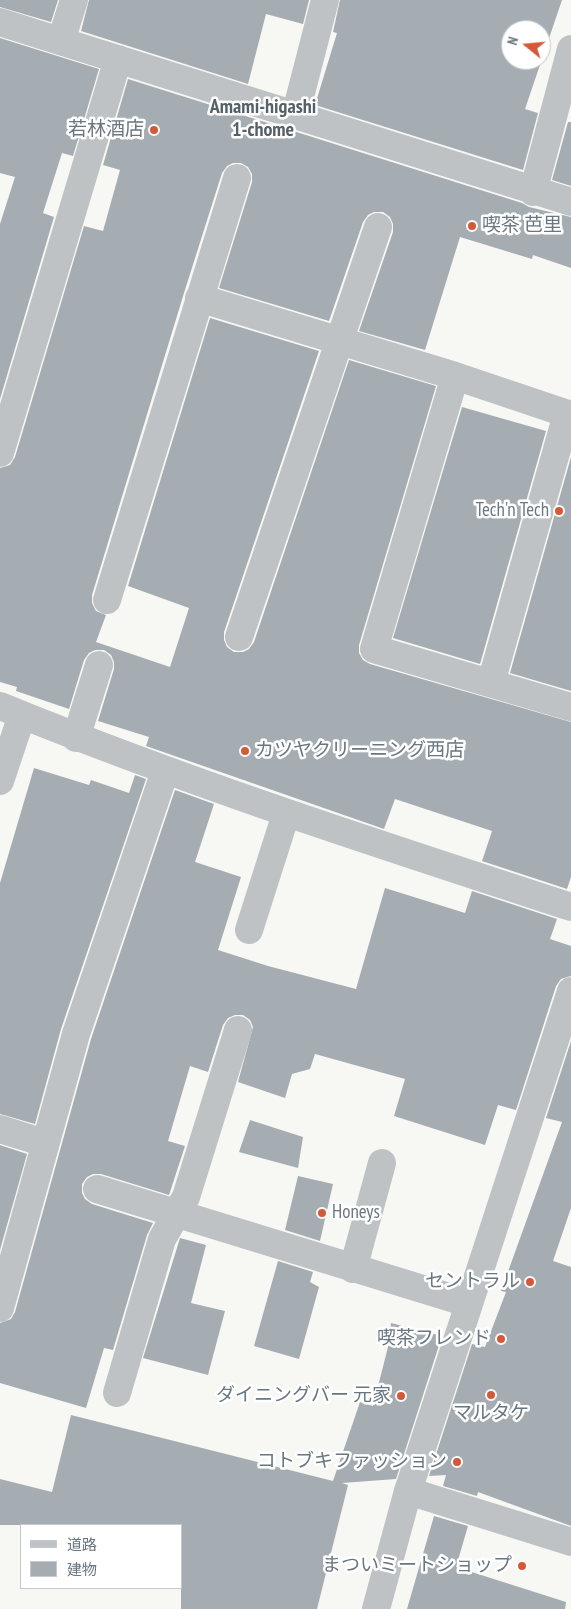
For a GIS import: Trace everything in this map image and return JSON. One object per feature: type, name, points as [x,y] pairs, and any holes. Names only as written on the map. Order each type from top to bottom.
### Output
[{"type":"street","points":[[61,41],[74,0]]},
{"type":"street","points":[[295,116],[325,0]]},
{"type":"street","points":[[0,22],[533,192],[571,202]]},
{"type":"street","points":[[533,192],[571,49]]},
{"type":"street","points":[[0,453],[118,59]]},
{"type":"street","points":[[107,600],[236,178]]},
{"type":"street","points":[[239,637],[341,341],[378,227]]},
{"type":"street","points":[[199,298],[455,376],[569,415],[491,683]]},
{"type":"street","points":[[455,376],[374,648],[571,707]]},
{"type":"street","points":[[76,738],[99,665]]},
{"type":"street","points":[[0,781],[11,710],[76,738],[286,814],[571,907]]},
{"type":"street","points":[[0,1308],[76,1034],[165,771]]},
{"type":"street","points":[[249,930],[286,814]]},
{"type":"street","points":[[376,1609],[408,1491],[571,991]]},
{"type":"street","points":[[117,1393],[162,1239],[186,1197],[238,1030]]},
{"type":"street","points":[[0,1129],[45,1143]]},
{"type":"street","points":[[353,1269],[382,1163]]},
{"type":"street","points":[[97,1189],[468,1303]]},
{"type":"street","points":[[408,1491],[571,1542]]},
{"type":"building","points":[[0,0],[58,0],[51,22],[0,7]]},
{"type":"building","points":[[89,0],[309,0],[303,24],[266,14],[248,84],[81,31]]},
{"type":"building","points":[[340,0],[562,0],[551,32],[551,20],[501,20],[501,70],[538,70],[525,109],[538,113],[523,170],[315,105],[337,33],[333,32]]},
{"type":"building","points":[[0,38],[99,69],[73,156],[62,153],[43,213],[54,217],[0,399],[0,224],[15,177],[0,173]]},
{"type":"building","points":[[128,79],[522,203],[529,207],[571,217],[571,268],[533,255],[532,259],[460,237],[425,350],[359,331],[393,232],[393,224],[390,217],[383,212],[374,212],[368,215],[363,222],[329,321],[219,288],[252,182],[252,174],[248,167],[241,163],[233,163],[227,166],[222,173],[184,293],[92,595],[92,603],[96,611],[106,615],[96,642],[170,667],[189,608],[128,586],[210,318],[319,351],[224,632],[224,640],[227,647],[234,652],[243,652],[249,649],[254,642],[349,360],[436,386],[359,645],[359,653],[363,660],[370,664],[571,722],[571,877],[567,889],[482,861],[492,831],[395,799],[384,829],[146,746],[149,737],[98,721],[114,669],[111,655],[104,650],[95,650],[89,653],[84,660],[69,709],[16,691],[17,687],[0,682],[0,468],[10,465],[15,457],[84,226],[103,231],[120,170],[103,165]]},
{"type":"building","points":[[568,122],[571,122],[571,186],[552,180]]},
{"type":"building","points":[[462,407],[546,431],[480,664],[393,638]]},
{"type":"building","points":[[571,457],[571,691],[510,673]]},
{"type":"building","points":[[34,768],[89,785],[91,780],[129,793],[135,775],[146,779],[61,1029],[35,1124],[0,1114],[0,883]]},
{"type":"building","points":[[175,790],[214,804],[195,862],[241,877],[218,950],[268,966],[356,989],[385,888],[465,913],[472,891],[557,919],[550,939],[571,946],[571,976],[561,979],[556,986],[516,1110],[498,1105],[485,1145],[394,1116],[405,1079],[315,1054],[310,1069],[292,1074],[285,1098],[238,1082],[253,1027],[250,1020],[243,1015],[235,1015],[228,1018],[223,1025],[208,1072],[190,1066],[168,1141],[185,1146],[169,1195],[101,1174],[93,1174],[87,1177],[82,1184],[82,1193],[85,1199],[92,1204],[153,1223],[147,1235],[113,1350],[104,1348],[86,1408],[0,1383],[0,1323],[11,1319],[15,1312],[91,1039]]},
{"type":"building","points":[[571,1041],[571,1208],[553,1261],[571,1267],[571,1526],[478,1492],[477,1496],[443,1486],[446,1475],[429,1476],[472,1344],[485,1347],[506,1292],[501,1291],[562,1122],[546,1118]]},
{"type":"building","points":[[250,1120],[303,1137],[298,1168],[239,1152]]},
{"type":"building","points":[[0,1145],[27,1154],[0,1250]]},
{"type":"building","points":[[298,1176],[333,1184],[320,1241],[285,1230]]},
{"type":"building","points":[[180,1238],[206,1245],[191,1303],[225,1311],[208,1375],[143,1358]]},
{"type":"building","points":[[278,1261],[313,1272],[310,1282],[319,1287],[299,1359],[254,1346]]},
{"type":"building","points":[[391,1323],[442,1336],[396,1479],[342,1483],[348,1485],[317,1609],[181,1609],[182,1524],[0,1525],[0,1479],[52,1492],[71,1415],[333,1481],[360,1402],[373,1406],[389,1343]]},
{"type":"building","points":[[434,1516],[468,1526],[456,1567],[566,1602],[565,1609],[407,1609]]},
{"type":"place","name":"若林酒店","points":[[154,130]]},
{"type":"place","name":"喫茶 芭里","points":[[472,226]]},
{"type":"place","name":"Tech'n Tech","points":[[559,511]]},
{"type":"place","name":"カツヤクリーニング西店","points":[[245,751]]},
{"type":"place","name":"Honeys","points":[[322,1213]]},
{"type":"place","name":"セントラル","points":[[530,1282]]},
{"type":"place","name":"喫茶フレンド","points":[[501,1339]]},
{"type":"place","name":"マルタケ","points":[[491,1395]]},
{"type":"place","name":"ダイニングバー 元家","points":[[401,1396]]},
{"type":"place","name":"コトブキファッション","points":[[457,1462]]},
{"type":"place","name":"まついミートショップ","points":[[522,1566]]},
{"type":"district","name":"Amami-higashi 1-chome","points":[[263,118]]}]
